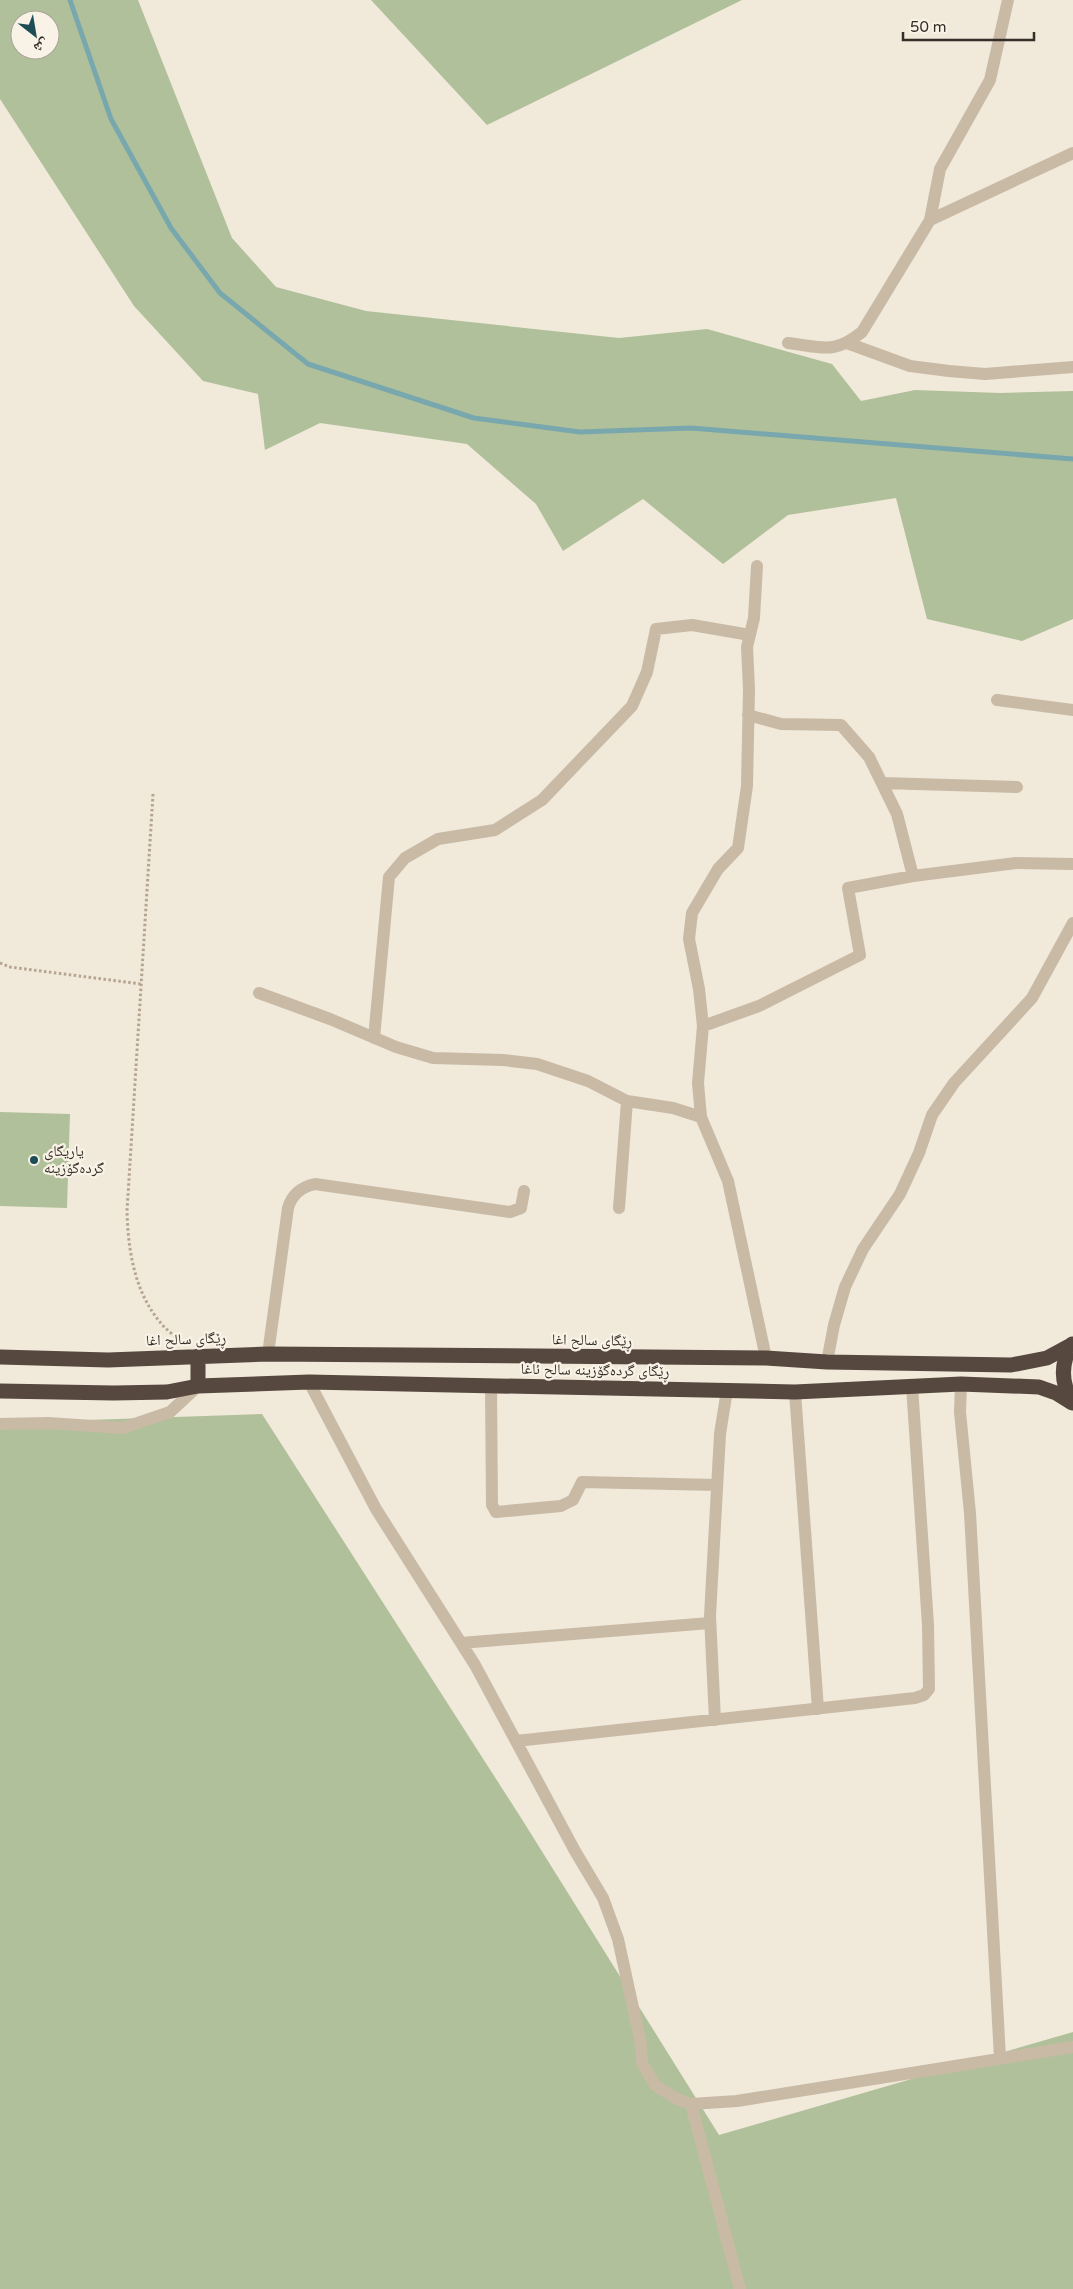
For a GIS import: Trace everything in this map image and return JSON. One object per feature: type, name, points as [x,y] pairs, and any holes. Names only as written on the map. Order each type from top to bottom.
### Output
[{"type":"highway","name":"ڕێگای سالح اغا","points":[[0,1357],[108,1360],[268,1354],[766,1358],[827,1362],[1011,1365],[1047,1358],[1072,1344]]},
{"type":"highway","points":[[1072,1344],[1063,1368],[1063,1380],[1073,1403]]},
{"type":"highway","points":[[198,1356],[198,1386]]},
{"type":"highway","name":"ڕێگای گردەگۆزینە سالح ئاغا","points":[[0,1391],[167,1392],[198,1386],[309,1382],[795,1392],[961,1384],[1039,1387],[1056,1393],[1073,1403]]},
{"type":"street","points":[[788,343],[834,348],[848,343],[862,332],[930,220],[940,169],[990,80],[1008,0]]},
{"type":"street","points":[[930,220],[1073,153]]},
{"type":"street","points":[[848,343],[910,366],[949,371],[985,374],[1073,367]]},
{"type":"street","points":[[757,566],[754,618],[747,647],[746,786],[738,848],[718,869],[692,913],[688,939],[699,989],[703,1026],[698,1082],[701,1117],[728,1181],[766,1358]]},
{"type":"street","points":[[374,1038],[389,877],[405,858],[438,839],[495,830],[542,800],[632,706],[647,672],[656,629],[692,625],[750,635]]},
{"type":"street","points":[[997,700],[1073,710]]},
{"type":"street","points":[[748,715],[781,724],[841,725],[869,757],[897,814],[913,876]]},
{"type":"street","points":[[882,783],[1017,787]]},
{"type":"street","points":[[703,1026],[759,1006],[860,955],[848,888],[913,876],[1016,863],[1073,864]]},
{"type":"street","points":[[827,1362],[834,1325],[845,1287],[863,1249],[900,1194],[919,1153],[932,1115],[954,1083],[1032,998],[1073,923]]},
{"type":"street","points":[[259,992],[396,1047],[433,1058],[503,1060],[537,1064],[588,1081],[627,1101],[673,1108],[701,1117]]},
{"type":"street","points":[[619,1208],[627,1101]]},
{"type":"street","points":[[268,1354],[288,1208],[290,1200],[301,1189],[315,1184],[510,1212],[521,1208],[524,1191]]},
{"type":"street","points":[[309,1382],[376,1509],[461,1643],[575,1852],[603,1898],[618,1939],[640,2044],[642,2063],[655,2085],[677,2099],[691,2104],[737,2101],[1073,2047]]},
{"type":"street","points":[[961,1384],[960,1412],[970,1512],[1000,2058]]},
{"type":"street","points":[[0,1424],[48,1424],[123,1428],[170,1412],[198,1386]]},
{"type":"street","points":[[491,1386],[492,1505],[496,1512],[561,1506],[572,1500],[582,1482],[717,1485]]},
{"type":"street","points":[[516,1741],[818,1709],[915,1698],[924,1695],[929,1689],[928,1625],[912,1386]]},
{"type":"street","points":[[715,1720],[710,1623],[720,1434],[727,1390]]},
{"type":"street","points":[[795,1392],[818,1709]]},
{"type":"street","points":[[461,1643],[710,1623]]},
{"type":"street","points":[[691,2104],[740,2289]]},
{"type":"path","points":[[153,794],[127,1211],[128,1241],[134,1270],[145,1298],[160,1323],[198,1356]]},
{"type":"path","points":[[0,964],[10,967],[141,984]]},
{"type":"green space","points":[[0,0],[138,0],[232,238],[276,287],[366,311],[619,338],[707,329],[832,364],[861,401],[915,390],[1000,393],[1073,391],[1073,619],[1022,641],[927,619],[896,498],[788,515],[723,564],[643,499],[563,551],[536,504],[467,444],[320,423],[265,450],[258,394],[203,381],[134,306],[0,99]]},
{"type":"green space","points":[[371,0],[742,0],[487,125]]},
{"type":"green space","name":"یاریگای گردەگۆزینە","points":[[0,1112],[70,1114],[67,1208],[0,1206]]},
{"type":"green space","points":[[262,1414],[523,1821],[719,2135],[1073,2032],[1073,2289],[0,2289],[0,1423]]},
{"type":"waterway","points":[[70,0],[111,119],[171,228],[220,293],[308,364],[474,418],[580,432],[691,428],[1073,459]]},
{"type":"place","name":"یاریگای گردەگۆزینە","points":[[34,1160]]}]
